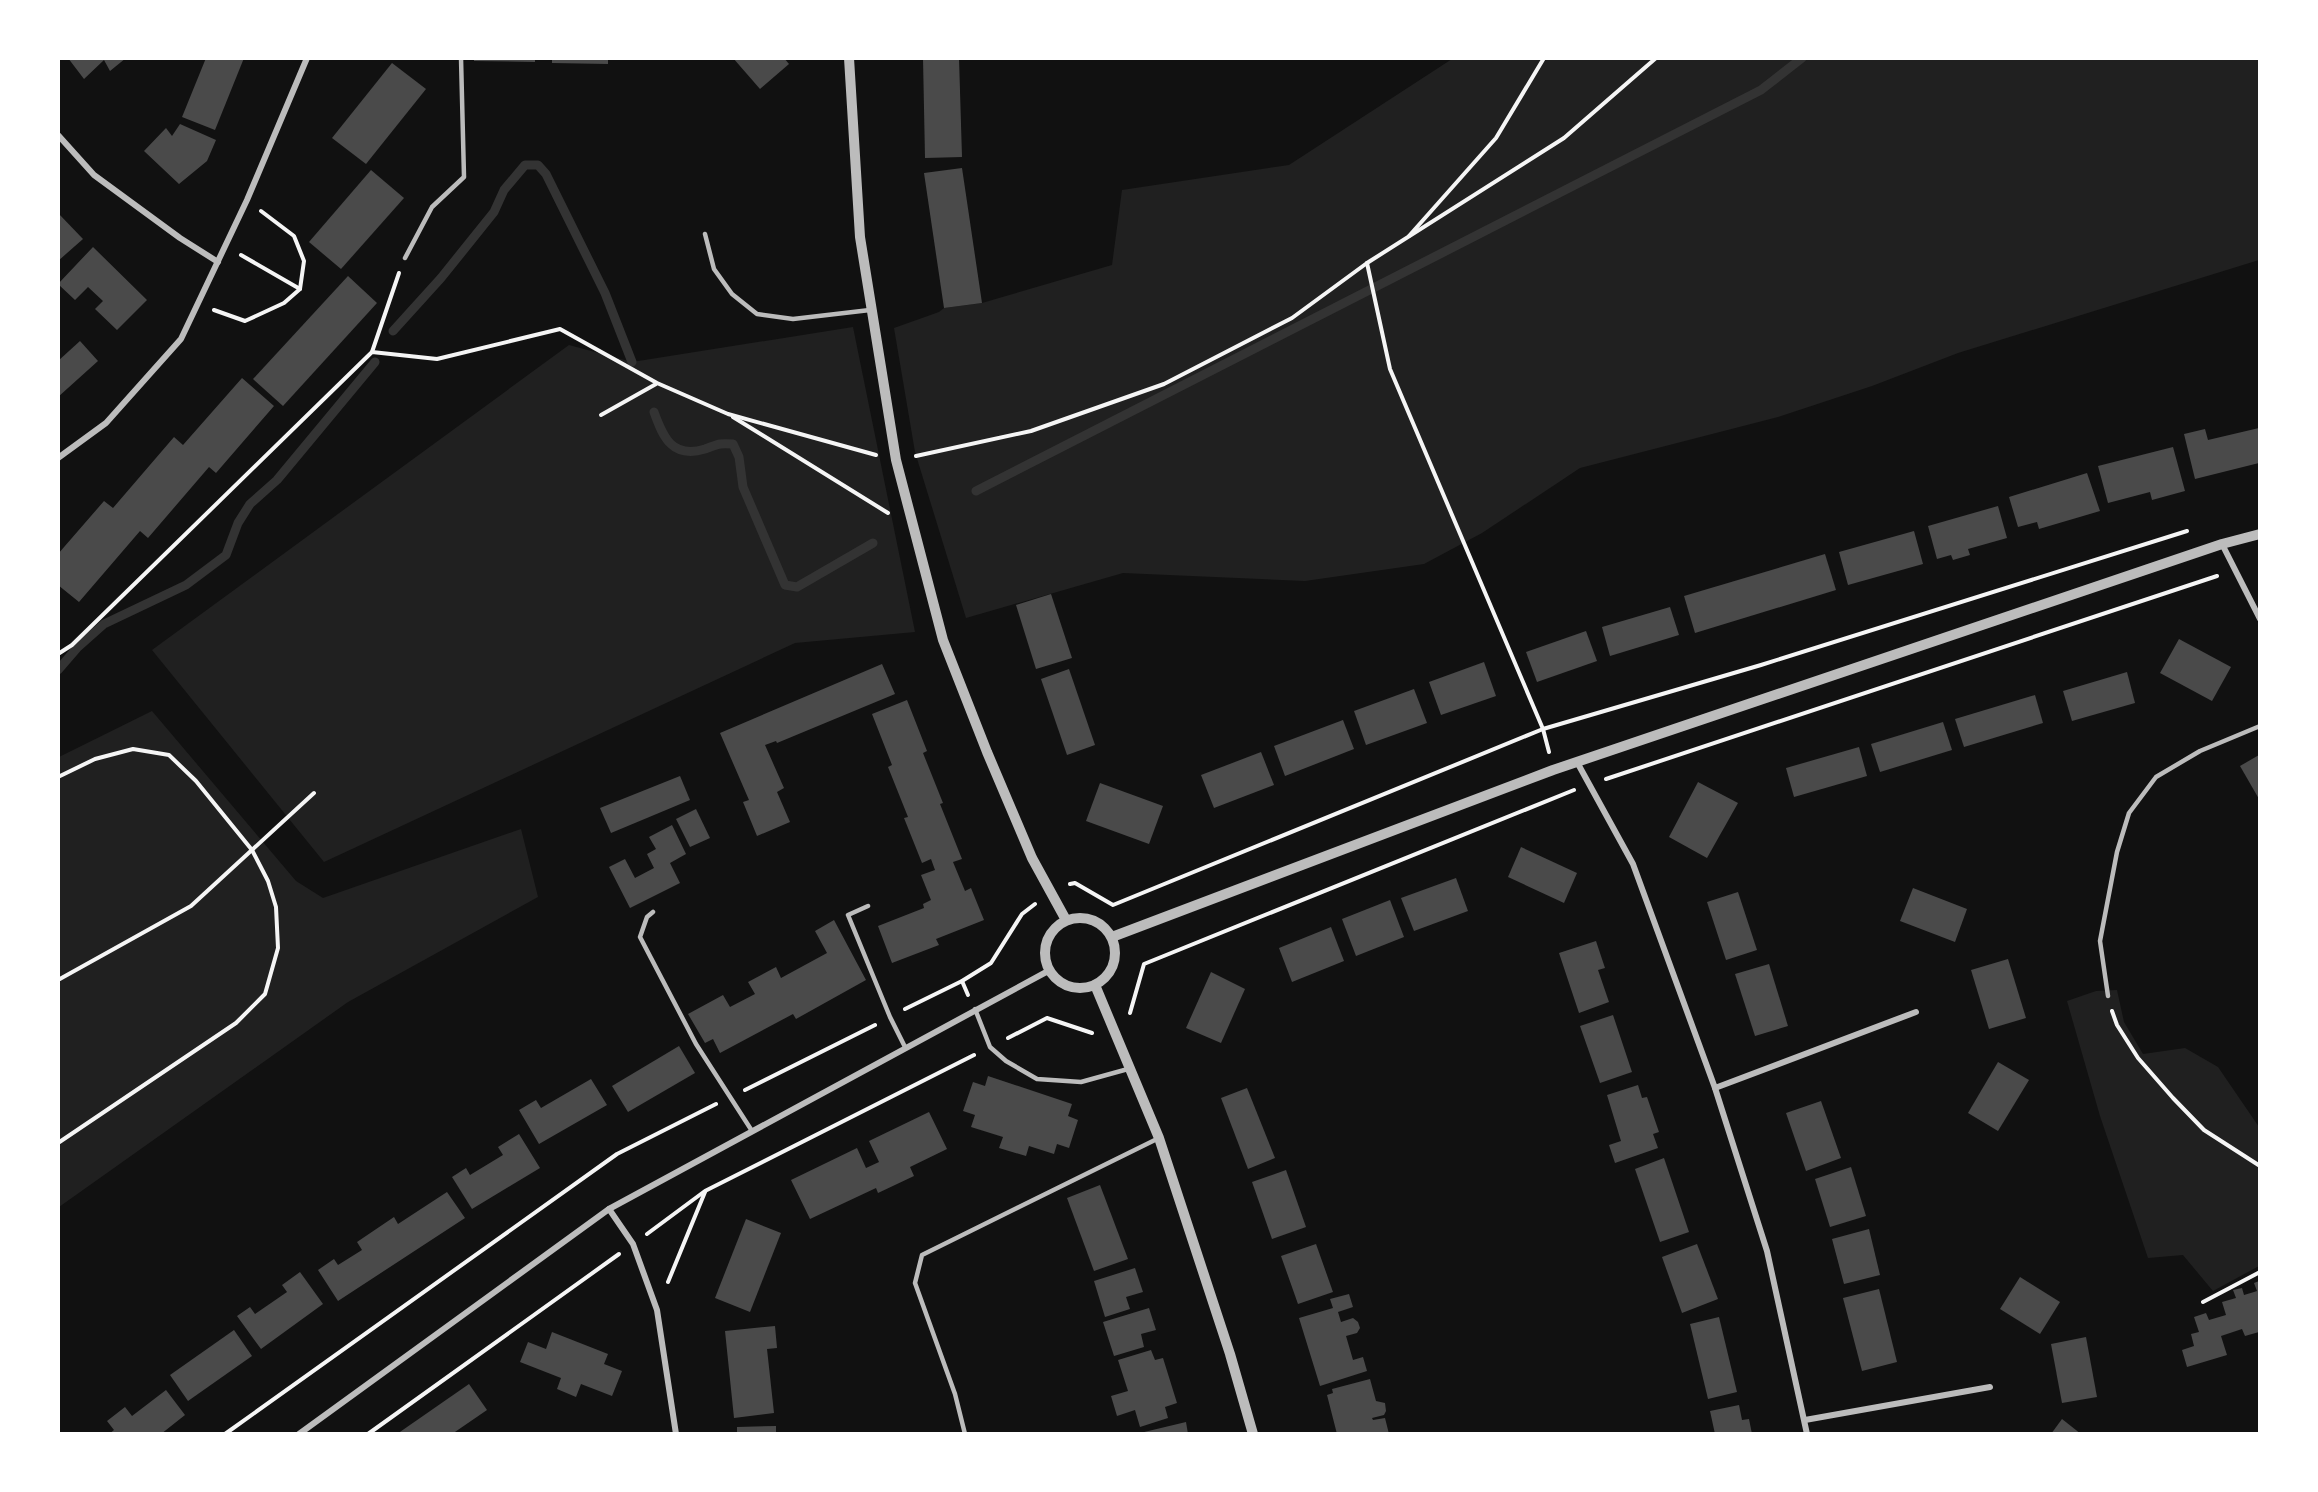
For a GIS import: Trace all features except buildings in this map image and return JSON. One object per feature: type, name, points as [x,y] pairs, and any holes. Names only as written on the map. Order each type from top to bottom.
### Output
[{"type":"street","points":[[58,458],[106,423],[181,339],[247,200],[308,58]]},
{"type":"street","points":[[849,58],[860,237],[896,460],[943,640],[987,753],[1032,858],[1066,920]]},
{"type":"street","points":[[58,135],[94,175],[180,238],[218,262]]},
{"type":"street","points":[[1112,938],[1553,770],[2222,544],[2259,534]]},
{"type":"street","points":[[2222,544],[2259,619]]},
{"type":"street","points":[[1577,762],[1633,864],[1715,1088],[1767,1251],[1807,1434]]},
{"type":"street","points":[[1088,919],[1100,924],[1112,938],[1115,955],[1110,972],[1095,985],[1077,988],[1060,981],[1050,970],[1046,959],[1046,947],[1051,933],[1066,920],[1088,919]]},
{"type":"street","points":[[299,1434],[609,1209],[1050,970]]},
{"type":"street","points":[[1095,985],[1159,1138],[1226,1343],[1252,1434]]},
{"type":"street","points":[[1715,1088],[1916,1012]]},
{"type":"street","points":[[609,1209],[633,1244],[657,1310],[676,1434]]},
{"type":"street","points":[[1805,1420],[1990,1387]]},
{"type":"lane","points":[[405,258],[432,207],[464,177],[461,58]]},
{"type":"lane","points":[[705,234],[714,269],[732,294],[757,314],[793,319],[873,309]]},
{"type":"lane","points":[[2108,996],[2100,941],[2117,852],[2129,813],[2156,777],[2200,752],[2259,726]]},
{"type":"lane","points":[[868,906],[848,915],[890,1017],[905,1047]]},
{"type":"lane","points":[[653,912],[647,917],[640,937],[696,1044],[752,1131]]},
{"type":"lane","points":[[975,1010],[990,1047],[1006,1061],[1037,1079],[1082,1082],[1131,1068]]},
{"type":"lane","points":[[965,1434],[955,1394],[915,1283],[922,1255],[1159,1138]]},
{"type":"path","points":[[1405,241],[1496,138],[1544,58]]},
{"type":"path","points":[[728,414],[896,460],[1031,431],[1164,384],[1292,318],[1367,263],[1564,138],[1656,58]]},
{"type":"path","points":[[199,304],[245,321],[284,303],[300,289],[304,261],[294,236],[247,200]]},
{"type":"path","points":[[226,246],[300,289]]},
{"type":"path","points":[[58,654],[72,645],[372,352],[405,258]]},
{"type":"path","points":[[1367,263],[1389,369],[1543,729],[1553,770]]},
{"type":"path","points":[[372,352],[437,359],[561,329],[657,383],[728,414],[914,529]]},
{"type":"path","points":[[601,415],[657,383]]},
{"type":"path","points":[[225,1434],[617,1154],[962,981],[991,963],[1022,914],[1051,892],[1075,883],[1113,904],[1543,729],[1761,665],[2197,528]]},
{"type":"path","points":[[368,1434],[705,1191],[1047,1018],[1093,1033],[1115,1031],[1127,1026],[1144,964],[1588,784],[2235,570]]},
{"type":"path","points":[[58,777],[95,759],[133,749],[169,755],[196,781],[252,850],[268,881],[276,907],[279,948],[266,994],[236,1023],[58,1143]]},
{"type":"path","points":[[58,980],[191,906],[314,793]]},
{"type":"path","points":[[2108,996],[2116,1025],[2138,1058],[2173,1098],[2204,1130],[2259,1166]]},
{"type":"path","points":[[657,1310],[705,1191]]},
{"type":"path","points":[[2203,1302],[2259,1272]]},
{"type":"shaded area","points":[[1452,59],[2259,59],[2259,260],[1958,353],[1872,386],[1778,417],[1580,468],[1482,533],[1424,564],[1305,581],[1123,573],[966,618],[915,452],[894,328],[939,312],[944,308],[982,303],[1112,265],[1122,190],[1289,165]]},
{"type":"shaded area","points":[[853,327],[915,632],[795,643],[324,862],[152,650],[569,345],[632,362]]},
{"type":"shaded area","points":[[152,711],[296,881],[323,898],[521,829],[538,897],[348,1002],[59,1207],[59,757]]},
{"type":"shaded area","points":[[2117,990],[2124,1022],[2143,1054],[2185,1048],[2218,1067],[2259,1127],[2259,1266],[2213,1291],[2183,1255],[2148,1258],[2100,1116],[2067,1001],[2096,991]]},
{"type":"waterway","points":[[976,491],[1761,90],[1802,58]]},
{"type":"waterway","points":[[393,331],[441,278],[494,212],[504,190],[525,165],[538,165],[546,174],[605,293],[632,362]]},
{"type":"waterway","points":[[58,670],[77,648],[104,624],[186,585],[226,555],[238,523],[250,504],[277,480],[375,362]]},
{"type":"waterway","points":[[654,412],[670,444],[684,451],[705,449],[719,444],[733,444],[739,457],[743,487],[785,585],[797,587],[873,543]]}]
